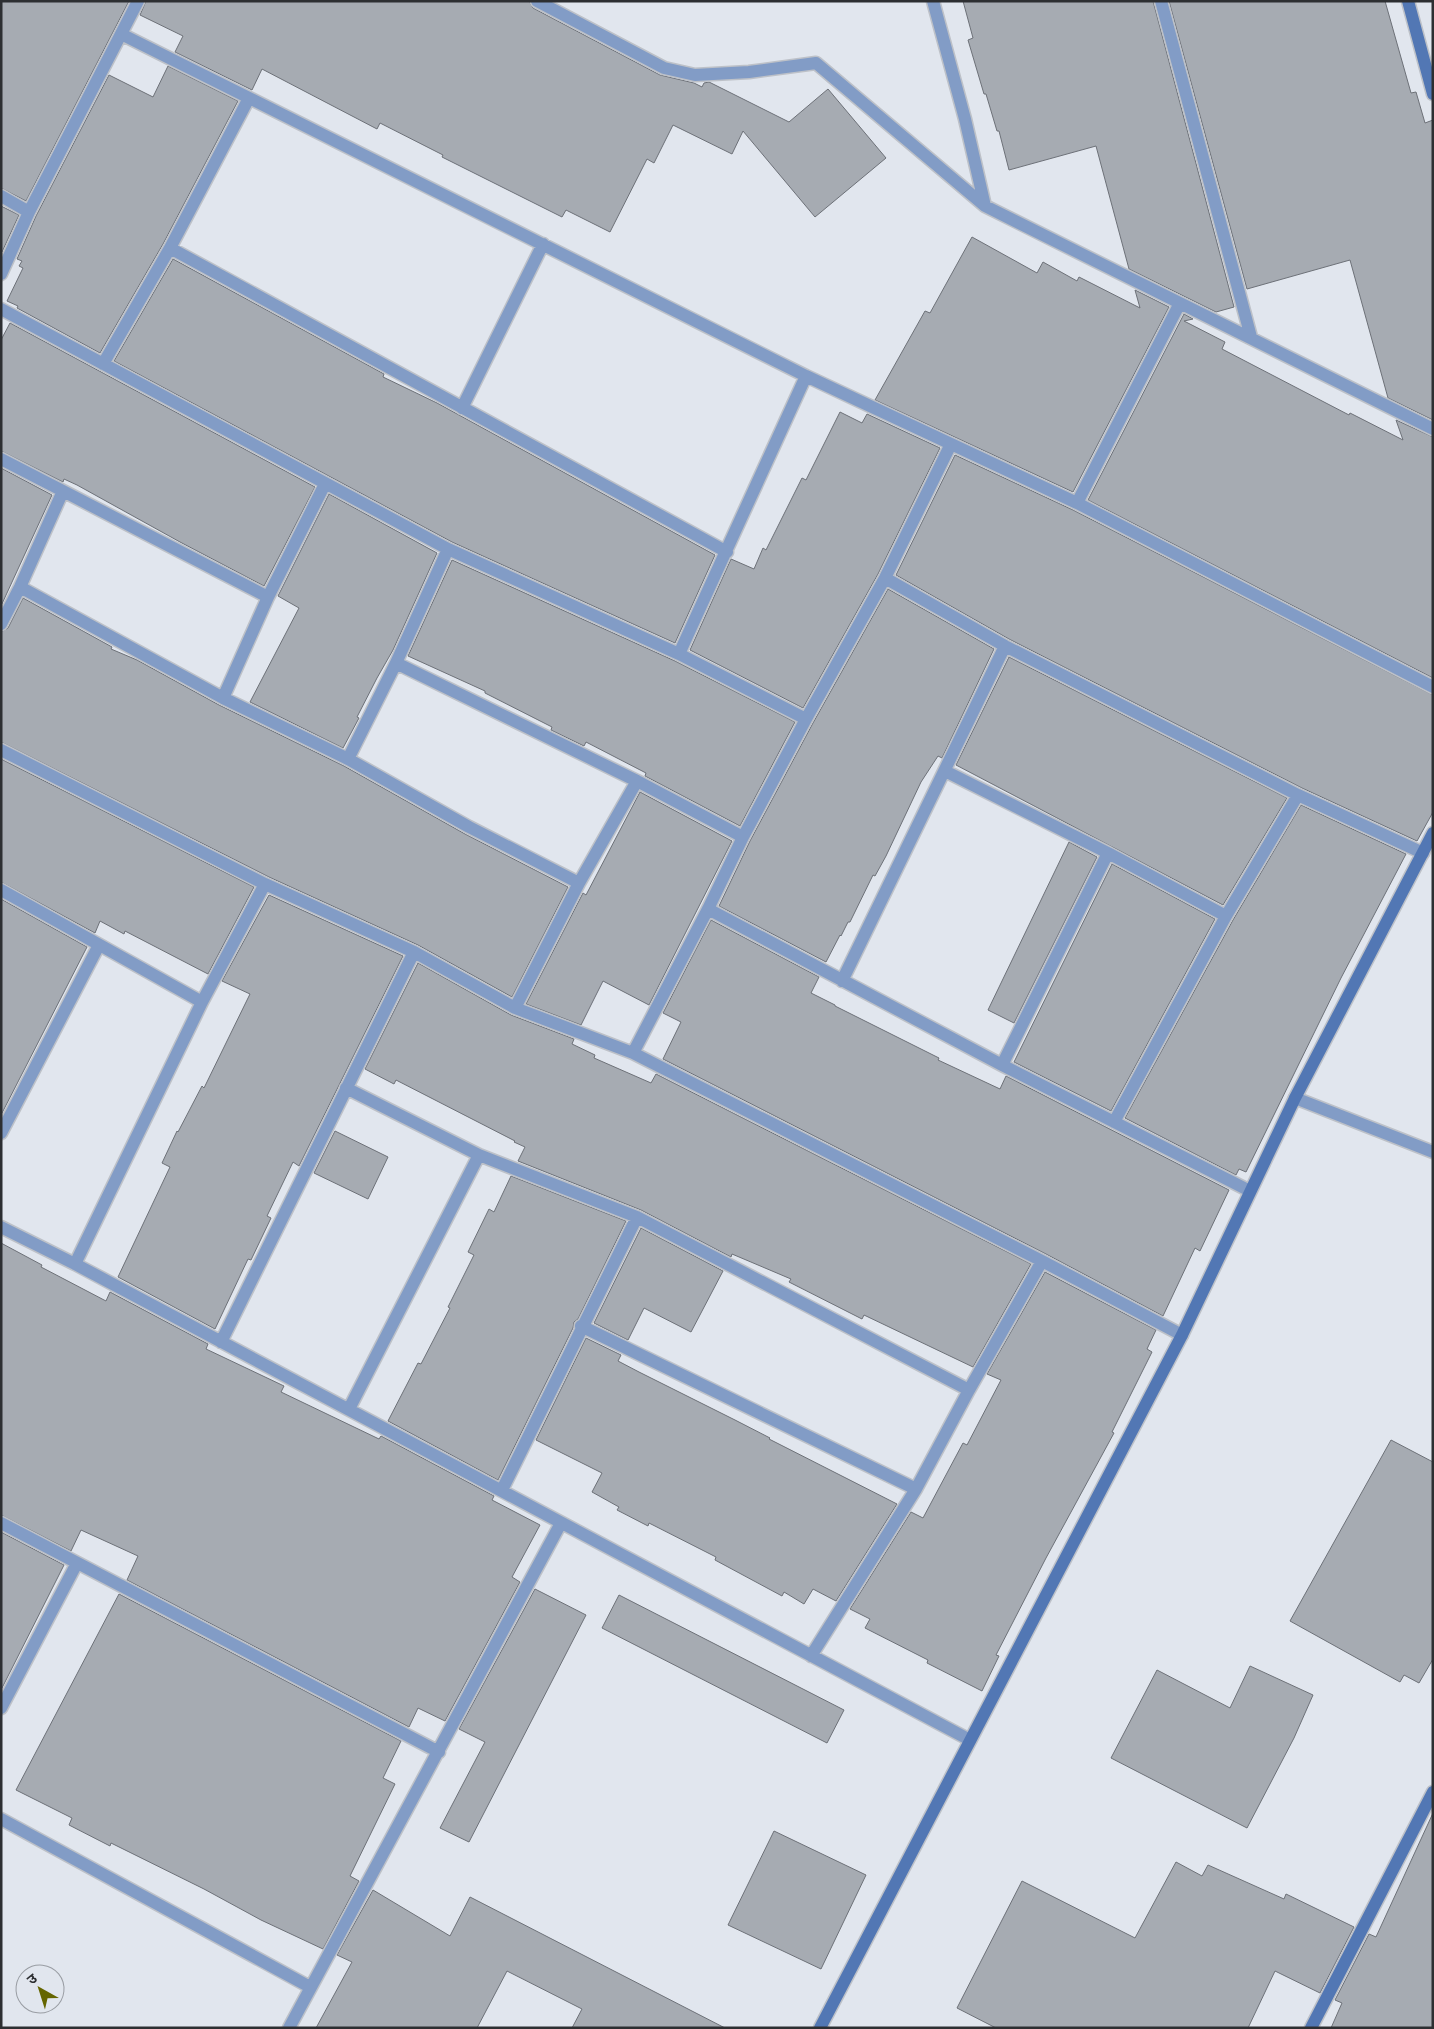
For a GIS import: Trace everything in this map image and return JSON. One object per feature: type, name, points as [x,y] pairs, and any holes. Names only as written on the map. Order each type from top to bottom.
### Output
[{"type":"street","points":[[1,274],[29,212],[138,1]]},
{"type":"street","points":[[536,1],[664,68],[695,75],[750,72],[816,63],[986,206],[1433,429]]},
{"type":"street","points":[[933,1],[986,206]]},
{"type":"street","points":[[1161,1],[1251,337]]},
{"type":"street","points":[[1408,1],[1433,94]]},
{"type":"street","points":[[121,34],[806,376],[1077,503],[1433,687]]},
{"type":"street","points":[[103,364],[170,248],[249,98]]},
{"type":"street","points":[[1,196],[29,212]]},
{"type":"street","points":[[462,408],[542,244]]},
{"type":"street","points":[[170,248],[727,552]]},
{"type":"street","points":[[1077,503],[1180,303]]},
{"type":"street","points":[[1,309],[448,549],[679,654],[806,719]]},
{"type":"street","points":[[679,654],[806,376]]},
{"type":"street","points":[[633,1053],[743,837],[885,578],[951,444]]},
{"type":"street","points":[[1,459],[268,598]]},
{"type":"street","points":[[224,698],[268,598],[325,484]]},
{"type":"street","points":[[1,624],[63,491]]},
{"type":"street","points":[[348,759],[396,663],[448,549]]},
{"type":"street","points":[[885,578],[1005,646],[1298,795],[1423,853]]},
{"type":"street","points":[[20,586],[224,698],[348,759],[469,827],[579,883]]},
{"type":"street","points":[[842,981],[1005,646]]},
{"type":"street","points":[[396,663],[637,781],[743,837]]},
{"type":"street","points":[[1,750],[265,884],[414,952],[515,1008],[633,1053],[1042,1260],[1182,1335]]},
{"type":"street","points":[[945,770],[1108,853],[1226,916]]},
{"type":"street","points":[[515,1008],[579,883],[637,781]]},
{"type":"street","points":[[1114,1122],[1226,916],[1298,795]]},
{"type":"street","points":[[820,2028],[1182,1335],[1295,1098],[1433,833]]},
{"type":"street","points":[[1002,1065],[1108,853]]},
{"type":"street","points":[[75,1264],[202,1002],[265,884]]},
{"type":"street","points":[[1,890],[202,1002]]},
{"type":"street","points":[[708,909],[1002,1065],[1250,1192]]},
{"type":"street","points":[[1,1134],[99,945]]},
{"type":"street","points":[[221,1342],[414,952]]},
{"type":"street","points":[[346,1088],[479,1155],[637,1217],[969,1390]]},
{"type":"street","points":[[1295,1098],[1433,1152]]},
{"type":"street","points":[[349,1409],[479,1155]]},
{"type":"street","points":[[502,1490],[637,1217]]},
{"type":"street","points":[[1,1227],[75,1264],[349,1409],[970,1740]]},
{"type":"street","points":[[811,1656],[916,1489],[1042,1260]]},
{"type":"street","points":[[582,1326],[916,1489]]},
{"type":"street","points":[[1,1523],[439,1752]]},
{"type":"street","points":[[289,2028],[561,1523]]},
{"type":"street","points":[[1,1708],[77,1563]]},
{"type":"street","points":[[1311,2028],[1433,1792]]},
{"type":"street","points":[[1,1818],[310,1987]]},
{"type":"building","points":[[1,1],[129,1],[26,201],[1,188]]},
{"type":"building","points":[[146,1],[529,1],[533,8],[660,75],[694,83],[702,87],[704,83],[709,82],[789,122],[828,89],[886,158],[815,217],[743,131],[732,154],[673,125],[654,163],[647,159],[610,232],[566,210],[562,217],[442,157],[443,155],[380,123],[377,129],[262,69],[252,90],[175,52],[183,36],[140,15]]},
{"type":"building","points":[[963,1],[1153,1],[1234,307],[1216,312],[1129,269],[1096,146],[1009,170],[999,131],[997,131],[986,94],[984,94],[968,40],[973,38]]},
{"type":"building","points":[[1169,1],[1385,1],[1411,93],[1416,92],[1425,123],[1433,120],[1433,420],[1388,398],[1350,260],[1247,289]]},
{"type":"building","points":[[168,66],[238,101],[163,244],[100,353],[7,301],[23,268],[19,266],[22,261],[17,259],[36,216],[109,75],[153,97]]},
{"type":"building","points":[[1,206],[19,215],[2,252],[1,252]]},
{"type":"building","points":[[972,237],[1037,273],[1043,262],[1077,281],[1079,277],[1140,308],[1135,290],[1169,307],[1073,492],[875,400],[925,311],[930,313]]},
{"type":"building","points":[[173,259],[384,374],[383,377],[437,403],[715,555],[675,643],[452,542],[114,361]]},
{"type":"building","points":[[1184,314],[1193,319],[1184,321],[1225,342],[1222,349],[1349,415],[1350,413],[1403,440],[1396,420],[1433,437],[1433,678],[1088,500]]},
{"type":"building","points":[[10,323],[315,487],[264,586],[77,485],[64,479],[63,482],[1,451],[1,340]]},
{"type":"building","points":[[840,412],[862,423],[867,414],[940,448],[878,574],[803,708],[690,650],[731,559],[754,569],[763,548],[766,550],[802,478],[806,480]]},
{"type":"building","points":[[955,455],[1073,510],[1433,695],[1433,812],[1417,841],[1302,788],[1009,639],[896,575]]},
{"type":"building","points":[[1,468],[52,495],[1,606]]},
{"type":"building","points":[[329,494],[437,553],[393,650],[357,717],[359,718],[343,748],[250,702],[299,608],[278,596]]},
{"type":"building","points":[[452,560],[675,661],[795,722],[740,826],[645,776],[646,773],[586,742],[584,746],[551,730],[552,727],[485,693],[485,691],[408,656]]},
{"type":"building","points":[[888,589],[994,649],[942,758],[938,756],[921,782],[886,856],[875,876],[873,875],[850,922],[848,922],[840,935],[826,962],[719,906],[750,841]]},
{"type":"building","points":[[23,598],[112,647],[111,649],[137,660],[219,705],[344,766],[465,834],[568,887],[512,997],[418,945],[269,877],[1,742],[1,632],[8,628]]},
{"type":"building","points":[[1009,657],[1287,798],[1223,905],[956,765]]},
{"type":"building","points":[[1,759],[254,887],[208,974],[125,931],[124,934],[100,921],[95,933],[1,882]]},
{"type":"building","points":[[640,792],[732,841],[649,1005],[603,981],[581,1025],[526,1004],[583,893],[586,895]]},
{"type":"building","points":[[1301,805],[1406,854],[1341,978],[1246,1172],[1239,1169],[1236,1175],[1125,1118],[1233,920]]},
{"type":"building","points":[[1069,842],[1097,857],[1014,1023],[988,1010]]},
{"type":"building","points":[[1112,864],[1215,919],[1111,1111],[1014,1062]]},
{"type":"building","points":[[269,895],[403,956],[299,1166],[293,1162],[267,1216],[271,1218],[251,1260],[248,1259],[215,1329],[118,1277],[170,1167],[162,1163],[202,1086],[204,1088],[250,994],[222,981]]},
{"type":"building","points":[[1,899],[87,947],[1,1115]]},
{"type":"building","points":[[711,920],[819,977],[811,993],[939,1058],[938,1060],[1000,1089],[1006,1076],[1229,1190],[1200,1251],[1195,1248],[1163,1316],[1046,1254],[663,1059],[681,1022],[663,1013]]},
{"type":"building","points":[[418,963],[511,1015],[574,1039],[572,1044],[595,1055],[594,1058],[651,1083],[656,1074],[1031,1264],[973,1367],[864,1315],[862,1319],[789,1282],[791,1279],[732,1254],[731,1257],[641,1210],[518,1161],[525,1147],[396,1080],[394,1084],[365,1069]]},
{"type":"building","points":[[335,1131],[388,1157],[368,1199],[314,1173]]},
{"type":"building","points":[[511,1176],[626,1221],[578,1319],[574,1322],[573,1328],[498,1480],[388,1421],[418,1363],[421,1364],[450,1308],[448,1307],[474,1255],[468,1252],[489,1209],[494,1212]]},
{"type":"building","points":[[641,1228],[723,1271],[691,1332],[644,1308],[628,1340],[594,1323]]},
{"type":"building","points":[[1,1243],[42,1265],[41,1267],[106,1301],[110,1292],[208,1344],[206,1349],[284,1386],[281,1392],[379,1439],[381,1436],[494,1496],[492,1500],[540,1525],[512,1577],[520,1582],[445,1721],[418,1708],[409,1727],[127,1580],[138,1556],[81,1530],[71,1551],[1,1515]]},
{"type":"building","points":[[1045,1272],[1156,1330],[1147,1349],[1152,1352],[1112,1432],[1114,1433],[996,1655],[999,1656],[982,1691],[927,1663],[928,1660],[865,1628],[870,1619],[850,1609],[911,1512],[923,1518],[963,1443],[967,1445],[1001,1380],[987,1374]]},
{"type":"building","points":[[586,1338],[621,1355],[618,1361],[897,1504],[836,1601],[813,1589],[804,1604],[784,1592],[782,1596],[715,1560],[716,1557],[649,1523],[648,1526],[617,1510],[619,1507],[592,1492],[602,1473],[536,1440]]},
{"type":"building","points":[[1391,1440],[1433,1462],[1433,1659],[1419,1683],[1404,1675],[1400,1682],[1290,1621]]},
{"type":"building","points":[[1,1532],[64,1565],[1,1690]]},
{"type":"building","points":[[535,1589],[586,1615],[469,1842],[440,1828],[485,1742],[459,1729]]},
{"type":"building","points":[[119,1594],[401,1741],[383,1778],[395,1784],[350,1876],[359,1881],[323,1949],[261,1920],[204,1889],[111,1843],[110,1846],[69,1825],[72,1818],[16,1790]]},
{"type":"building","points":[[619,1595],[844,1710],[827,1743],[602,1628]]},
{"type":"building","points":[[1250,1666],[1313,1695],[1294,1738],[1247,1828],[1111,1758],[1157,1670],[1230,1708]]},
{"type":"building","points":[[1433,1813],[1433,2028],[1331,2028],[1342,2003],[1335,2000],[1369,1934],[1376,1937]]},
{"type":"building","points":[[774,1831],[866,1875],[821,1969],[728,1925]]},
{"type":"building","points":[[1176,1862],[1202,1876],[1208,1865],[1284,1899],[1286,1894],[1354,1927],[1320,1993],[1275,1971],[1248,2028],[996,2028],[957,2008],[1022,1881],[1135,1938]]},
{"type":"building","points":[[373,1890],[450,1936],[470,1897],[725,2028],[572,2028],[582,2009],[507,1971],[477,2028],[316,2028],[352,1962],[337,1955]]}]
